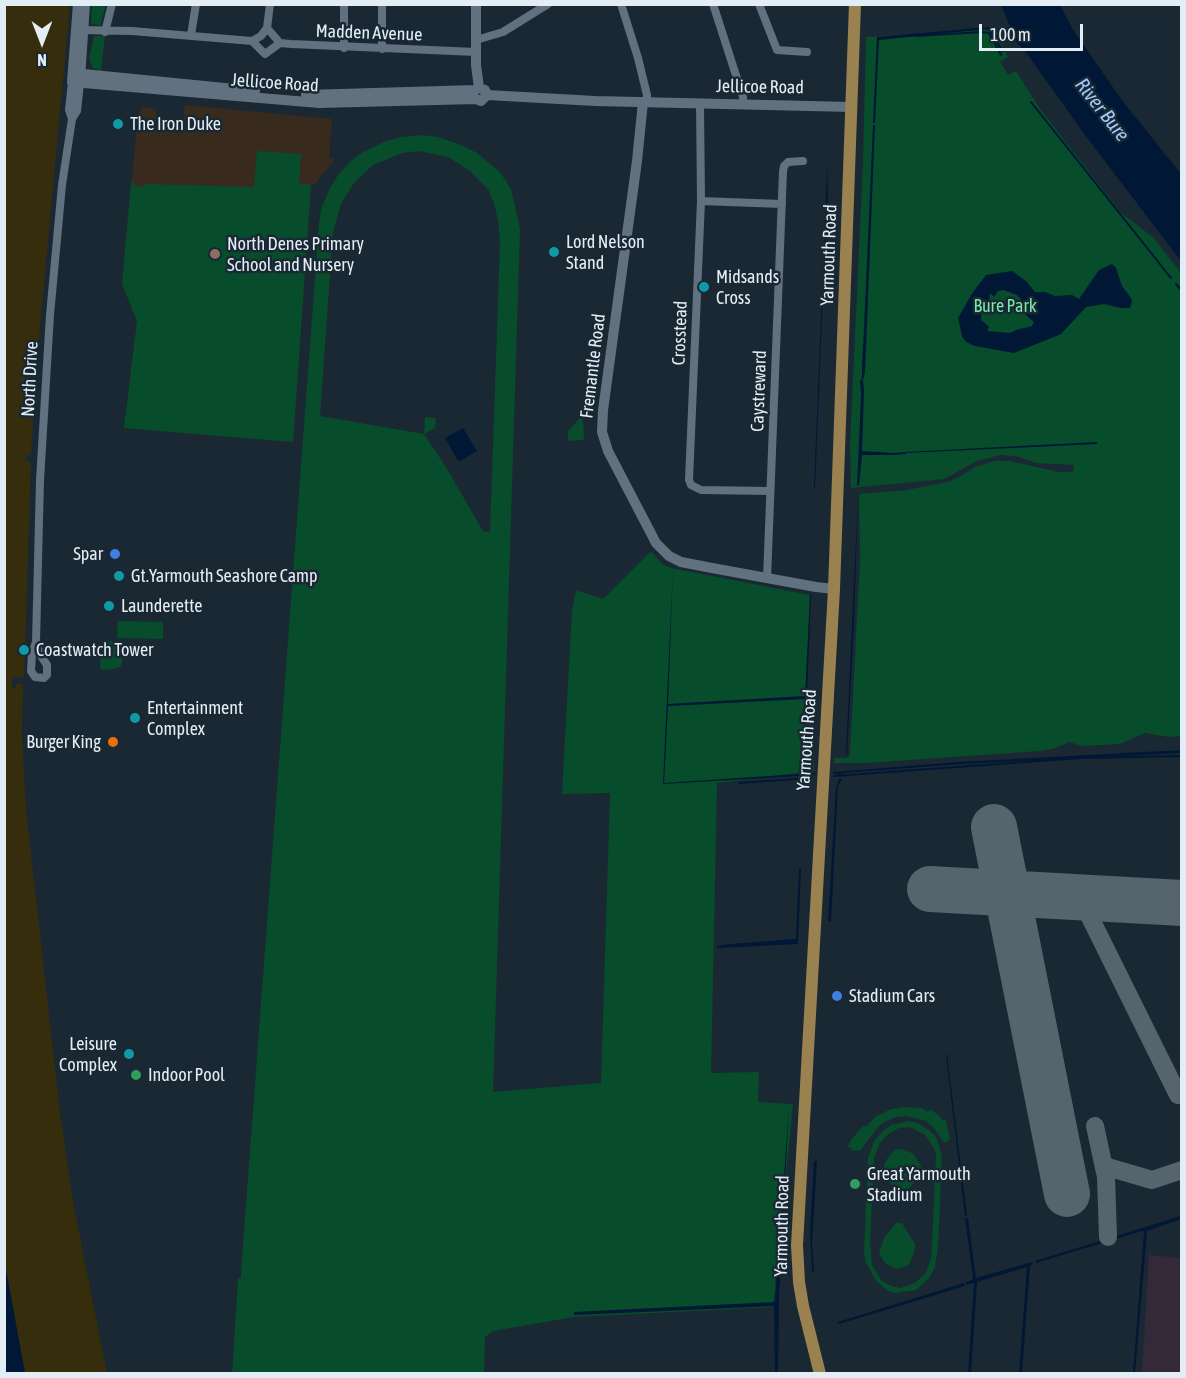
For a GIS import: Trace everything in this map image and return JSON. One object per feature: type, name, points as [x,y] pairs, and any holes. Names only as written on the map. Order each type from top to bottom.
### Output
[{"type":"main road","name":"Yarmouth Road","points":[[820,1374],[803,1306],[797,1245],[834,589],[855,4]]},
{"type":"street","name":"North Drive","points":[[36,642],[47,665],[47,675],[44,678],[33,675],[31,671],[32,653],[36,642],[40,480],[47,355],[63,185],[72,119],[69,110],[76,78],[78,4]]},
{"type":"street","name":"North Drive","points":[[79,30],[85,4]]},
{"type":"street","points":[[105,32],[112,4]]},
{"type":"street","points":[[191,35],[196,4]]},
{"type":"street","points":[[79,30],[132,31],[252,41],[261,36],[267,28],[270,4]]},
{"type":"street","points":[[344,4],[344,48]]},
{"type":"street","points":[[382,4],[382,49]]},
{"type":"street","points":[[476,4],[479,93]]},
{"type":"street","points":[[476,40],[503,32],[548,4]]},
{"type":"street","points":[[621,4],[647,94],[645,102]]},
{"type":"street","points":[[713,4],[743,97],[743,104]]},
{"type":"street","points":[[759,4],[777,50],[807,52]]},
{"type":"street","points":[[267,28],[280,43]]},
{"type":"street","name":"Madden Avenue","points":[[252,41],[265,54],[280,43],[344,48],[476,52]]},
{"type":"street","name":"Jellicoe Road","points":[[76,78],[319,99],[479,93],[645,102],[852,107]]},
{"type":"street","name":"Fremantle Road","points":[[645,102],[603,410],[604,439],[608,451],[661,550],[681,562],[834,589]]},
{"type":"street","name":"Crosstead","points":[[700,103],[701,201],[689,480],[692,485],[701,489],[770,491]]},
{"type":"street","name":"Caystreward","points":[[767,578],[784,166],[793,161],[803,161]]},
{"type":"street","points":[[701,201],[782,204]]},
{"type":"shaded area","name":"North Denes Primary School and Nursery","points":[[185,105],[332,119],[329,157],[335,159],[314,185],[311,185],[293,442],[124,428],[137,321],[122,284],[138,114],[143,107],[156,109],[156,117],[183,120]]},
{"type":"shaded area","points":[[1149,1255],[1181,1258],[1181,1373],[1142,1373]]},
{"type":"green space","points":[[92,5],[106,5],[100,26],[91,23]]},
{"type":"green space","name":"Bure Park","points":[[985,30],[995,34],[1008,57],[1000,62],[1008,75],[1016,71],[1040,109],[1121,213],[1153,237],[1181,273],[1181,736],[1169,737],[1145,733],[1120,744],[1082,746],[1069,742],[1053,749],[1040,751],[866,763],[834,763],[834,758],[849,757],[850,753],[860,560],[859,494],[906,490],[948,482],[975,467],[994,461],[1010,461],[1058,472],[1073,472],[1074,465],[1036,463],[1016,456],[1000,455],[977,461],[944,479],[851,488],[850,444],[863,163],[866,37]]},
{"type":"green space","points":[[94,36],[105,36],[101,71],[93,68],[89,59]]},
{"type":"green space","points":[[422,135],[438,137],[477,153],[500,172],[511,189],[520,229],[493,1092],[601,1083],[610,793],[562,794],[572,610],[576,590],[603,599],[650,552],[662,564],[671,568],[810,595],[806,698],[812,698],[814,771],[717,783],[711,1073],[759,1072],[758,1102],[793,1104],[773,1307],[574,1317],[493,1331],[485,1337],[484,1373],[232,1374],[321,209],[338,175],[351,161],[361,153],[401,137]],"holes":[[[419,151],[448,157],[470,171],[488,189],[498,221],[500,242],[490,532],[483,531],[424,434],[320,416],[333,232],[341,204],[354,183],[373,165],[402,153]]]},
{"type":"green space","name":"North Denes Primary School and Nursery","points":[[257,151],[301,154],[299,183],[311,185],[293,442],[124,428],[137,321],[122,284],[131,183],[144,187],[145,184],[254,187]]},
{"type":"green space","points":[[425,417],[436,418],[435,428],[424,434]]},
{"type":"green space","points":[[580,418],[583,419],[584,440],[568,441],[568,431]]},
{"type":"green space","points":[[118,621],[163,622],[163,639],[117,638]]},
{"type":"green space","points":[[112,641],[121,649],[121,666],[105,670],[100,668],[101,645],[102,642]]},
{"type":"green space","points":[[921,1108],[928,1112],[930,1109],[942,1120],[946,1120],[950,1140],[944,1143],[926,1121],[907,1116],[896,1117],[884,1122],[860,1151],[851,1150],[851,1147],[848,1147],[850,1141],[863,1126],[866,1127],[875,1117],[891,1109]]},
{"type":"green space","points":[[909,1121],[918,1123],[936,1137],[942,1156],[935,1268],[929,1278],[916,1290],[895,1293],[888,1291],[877,1282],[866,1263],[864,1253],[868,1158],[874,1141],[891,1125]],"holes":[[[910,1127],[925,1135],[936,1155],[931,1258],[926,1273],[915,1283],[900,1288],[894,1287],[882,1281],[872,1265],[870,1243],[874,1158],[880,1143],[888,1134],[899,1128]]]},
{"type":"green space","points":[[902,1149],[914,1154],[921,1166],[918,1177],[908,1190],[894,1189],[883,1172],[885,1162],[890,1155],[895,1150]]},
{"type":"green space","points":[[896,1223],[902,1223],[915,1244],[909,1265],[901,1268],[894,1268],[886,1264],[879,1254],[884,1238]]},
{"type":"sand","points":[[70,4],[36,370],[31,454],[25,457],[25,460],[31,463],[25,648],[22,648],[22,652],[25,652],[24,677],[12,677],[12,688],[16,689],[16,684],[23,684],[22,735],[26,810],[60,1113],[73,1202],[107,1373],[5,1374],[4,5]]},
{"type":"water","name":"River Bure","points":[[1001,5],[1060,5],[1072,28],[1121,99],[1181,174],[1181,261],[1017,43]]},
{"type":"water","points":[[989,27],[1004,51],[1002,53],[988,29],[879,40],[875,123],[873,123],[877,37]]},
{"type":"water","points":[[873,125],[875,125],[863,380],[862,451],[895,453],[894,455],[862,455],[859,485],[857,486]]},
{"type":"water","points":[[827,167],[828,209],[822,290]]},
{"type":"water","points":[[1112,264],[1116,268],[1122,286],[1131,298],[1130,308],[1104,304],[1086,307],[1061,334],[1014,353],[975,346],[966,342],[962,336],[958,318],[986,275],[1012,271],[1027,282],[1035,292],[1045,292],[1055,296],[1072,295],[1079,299],[1099,270]],"holes":[[[1004,290],[1021,299],[1026,315],[1034,322],[1032,326],[1010,333],[987,331],[989,327],[981,320],[982,308],[989,303],[990,293],[994,297],[998,291]]]},
{"type":"water","points":[[823,294],[815,488],[814,487]]},
{"type":"water","points":[[463,428],[477,451],[460,461],[445,438]]},
{"type":"water","points":[[1097,442],[1097,444],[905,453],[906,452]]},
{"type":"water","points":[[858,496],[854,623],[846,755]]},
{"type":"water","points":[[673,568],[668,704],[805,696],[811,595],[807,695],[805,699],[668,706],[664,783],[815,773],[815,775],[663,784]]},
{"type":"water","points":[[1181,750],[1181,753],[962,764],[844,773],[838,776],[833,774],[833,772],[959,762]]},
{"type":"water","points":[[839,779],[842,779],[838,786],[831,922],[828,921],[836,788]]},
{"type":"water","points":[[799,868],[801,868],[798,944],[717,948],[717,946],[730,944],[796,939]]},
{"type":"water","points":[[947,1054],[967,1216],[965,1216]]},
{"type":"water","points":[[789,1107],[779,1296],[778,1373],[775,1373],[774,1306],[574,1315],[574,1312],[775,1302]]},
{"type":"water","points":[[814,1161],[817,1161],[812,1243],[814,1272],[812,1273],[810,1233]]},
{"type":"water","points":[[1181,1216],[1181,1219],[1147,1231],[1135,1373],[1133,1373],[1144,1232],[1036,1263],[1035,1261]]},
{"type":"water","points":[[965,1218],[968,1218],[976,1278],[1032,1262],[1033,1264],[1030,1266],[1022,1373],[1019,1373],[1027,1267],[977,1282],[971,1373],[968,1373],[974,1283],[966,1285],[966,1282],[972,1280],[973,1277]]},
{"type":"water","points":[[5,1267],[8,1280],[25,1373],[5,1373]]},
{"type":"water","points":[[964,1283],[965,1286],[839,1324],[838,1322]]},
{"type":"waterway","points":[[916,36],[989,33],[1001,55]]},
{"type":"waterway","points":[[1031,102],[1171,278]]},
{"type":"waterway","points":[[1176,284],[1182,291]]},
{"type":"waterway","points":[[863,375],[864,345]]},
{"type":"waterway","points":[[861,381],[862,393]]},
{"type":"waterway","points":[[893,454],[905,453]]},
{"type":"waterway","points":[[834,776],[1080,758],[1182,756]]},
{"type":"waterway","points":[[739,783],[811,778]]},
{"type":"taxiway","points":[[1080,897],[1178,1095]]},
{"type":"taxiway","points":[[1095,1126],[1106,1177],[1108,1237]]},
{"type":"taxiway","points":[[1104,1166],[1152,1180],[1182,1170]]},
{"type":"runway","points":[[994,827],[1067,1194]]},
{"type":"runway","points":[[930,889],[1182,903]]},
{"type":"place","name":"The Iron Duke","points":[[118,124]]},
{"type":"place","name":"Lord Nelson Stand","points":[[554,252]]},
{"type":"place","name":"North Denes Primary School and Nursery","points":[[215,254]]},
{"type":"place","name":"Midsands Cross","points":[[704,287]]},
{"type":"place","name":"Spar","points":[[115,554]]},
{"type":"place","name":"Gt.Yarmouth Seashore Camp","points":[[119,576]]},
{"type":"place","name":"Launderette","points":[[109,606]]},
{"type":"place","name":"Coastwatch Tower","points":[[24,650]]},
{"type":"place","name":"Entertainment Complex","points":[[135,718]]},
{"type":"place","name":"Burger King","points":[[113,742]]},
{"type":"place","name":"Stadium Cars","points":[[837,996]]},
{"type":"place","name":"Leisure Complex","points":[[129,1054]]},
{"type":"place","name":"Indoor Pool","points":[[136,1075]]},
{"type":"place","name":"Great Yarmouth Stadium","points":[[855,1184]]}]
